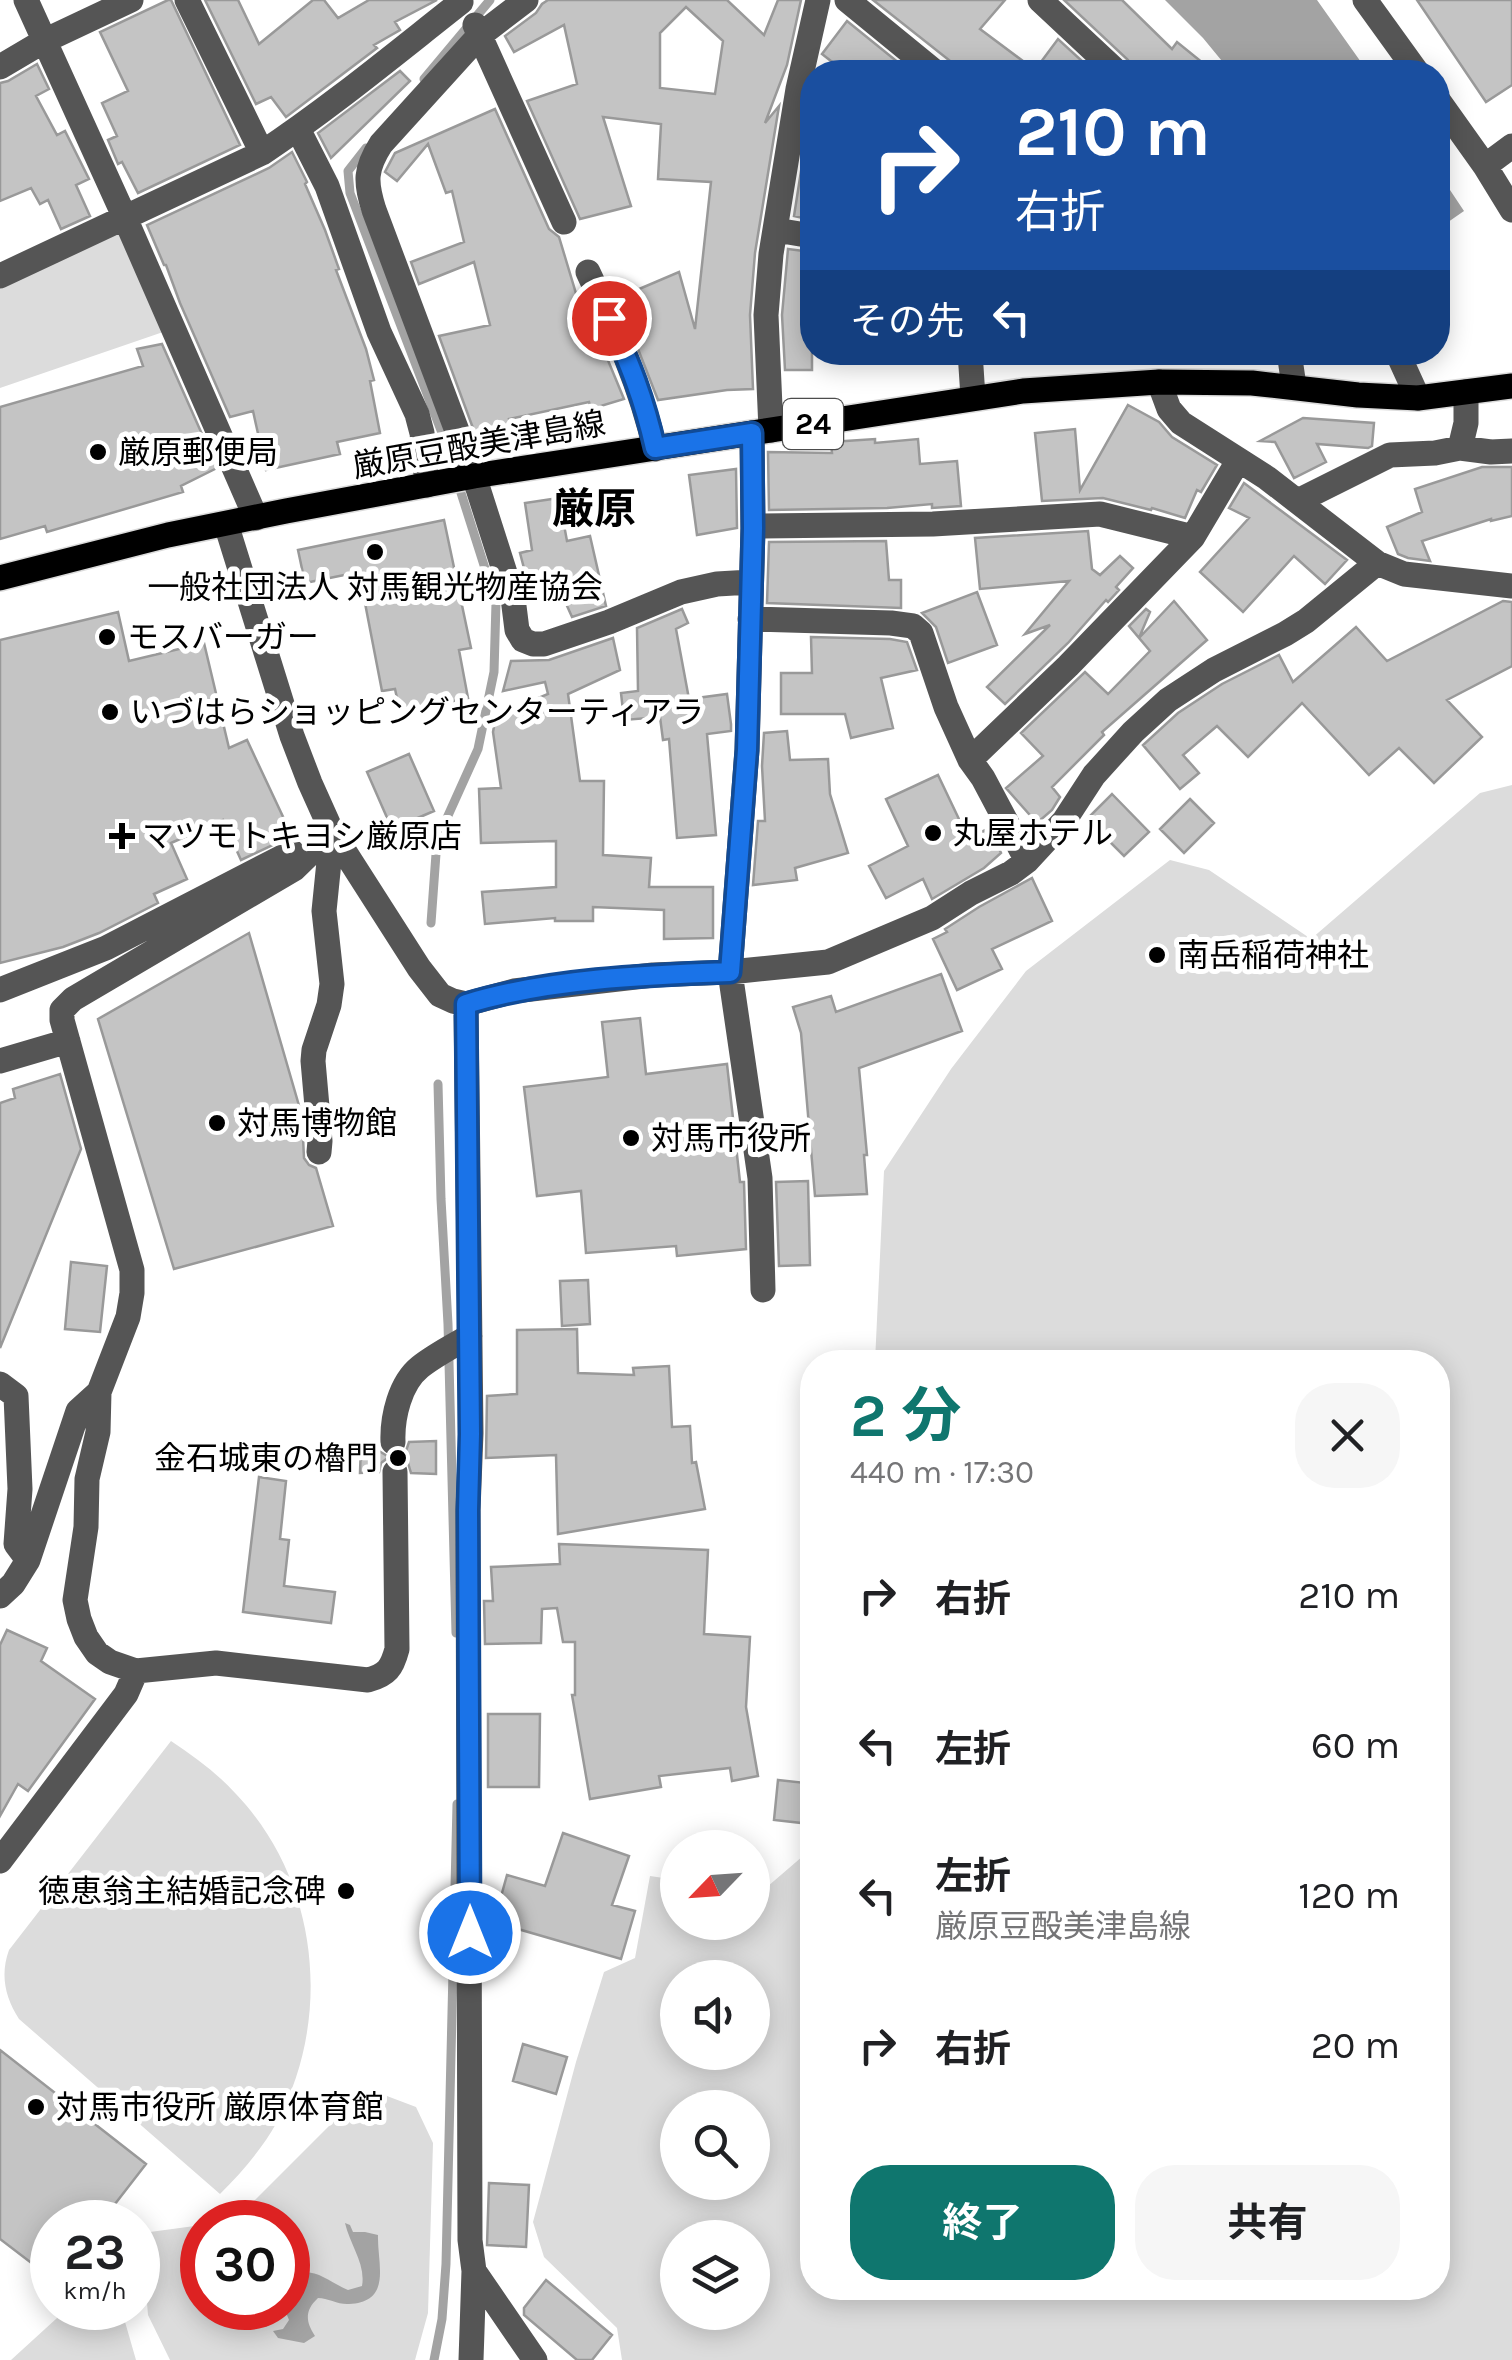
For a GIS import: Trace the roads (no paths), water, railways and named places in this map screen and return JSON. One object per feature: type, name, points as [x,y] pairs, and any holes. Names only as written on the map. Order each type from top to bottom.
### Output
[{"type":"main road","name":"厳原豆酘美津島線","points":[[0,578],[286,510],[973,397],[1159,382],[1252,383],[1418,398],[1512,386]]},
{"type":"street","points":[[26,0],[256,518]]},
{"type":"street","points":[[0,67],[130,0]]},
{"type":"street","points":[[187,0],[262,153]]},
{"type":"street","points":[[0,276],[262,153],[467,12],[526,0]]},
{"type":"street","points":[[805,60],[818,0]]},
{"type":"street","points":[[846,0],[920,60]]},
{"type":"street","points":[[1040,0],[1104,60]]},
{"type":"street","points":[[1365,0],[1408,60]]},
{"type":"street","points":[[434,484],[417,414],[414,366],[364,180],[381,144],[467,12]]},
{"type":"street","points":[[467,12],[564,222]]},
{"type":"street","points":[[763,1290],[760,1178],[730,972],[747,750],[751,582],[766,315],[800,80]]},
{"type":"street","points":[[1450,117],[1512,210]]},
{"type":"street","points":[[298,129],[330,186],[379,332],[414,366],[471,477],[514,598],[523,640],[544,644],[681,592],[751,582]]},
{"type":"street","points":[[1485,166],[1512,146]]},
{"type":"street","points":[[330,186],[364,180]]},
{"type":"street","points":[[776,230],[800,234]]},
{"type":"street","points":[[588,272],[632,369],[655,448]]},
{"type":"street","points":[[971,365],[973,397]]},
{"type":"street","points":[[1291,365],[1294,386]]},
{"type":"street","points":[[1403,365],[1418,398]]},
{"type":"street","points":[[1159,382],[1165,402],[1181,422],[1267,478],[1376,564],[1404,574],[1512,586]]},
{"type":"street","points":[[1460,448],[1466,423],[1466,392]]},
{"type":"street","points":[[1298,501],[1390,455],[1460,448],[1512,451]]},
{"type":"street","points":[[970,760],[1193,537],[1238,461]]},
{"type":"street","points":[[760,526],[933,524],[1100,514],[1193,537]]},
{"type":"street","points":[[226,524],[292,736],[332,832],[418,968],[440,995],[466,1004],[514,991],[653,975],[828,962],[932,918],[1027,861],[1064,821],[1094,775],[1168,700],[1214,670],[1306,621],[1376,564]]},
{"type":"street","points":[[750,619],[891,622],[913,626],[921,633],[946,707],[970,760],[1027,861]]},
{"type":"street","points":[[0,990],[106,948],[332,832]]},
{"type":"street","points":[[332,832],[294,869],[72,999],[62,1010],[132,1270],[128,1317],[99,1392],[98,1432],[87,1479],[86,1527],[75,1600],[86,1637],[110,1662],[136,1671],[216,1663],[368,1680],[381,1677],[393,1665],[397,1649],[395,1472]]},
{"type":"street","points":[[319,1152],[313,1061],[332,984],[324,911],[332,832]]},
{"type":"street","points":[[466,1004],[470,2240],[474,2270],[471,2360]]},
{"type":"street","points":[[0,1061],[68,1040]]},
{"type":"street","points":[[393,1442],[392,1420],[416,1369],[470,1336]]},
{"type":"street","points":[[0,1384],[16,1396],[20,1489],[16,1544],[28,1560]]},
{"type":"street","points":[[0,1596],[28,1560],[78,1411],[99,1392]]},
{"type":"street","points":[[0,1861],[126,1694],[136,1671]]},
{"type":"street","points":[[474,2270],[535,2360]]},
{"type":"waterway","points":[[424,79],[490,0]]},
{"type":"waterway","points":[[366,148],[348,171],[350,193],[442,433],[496,603],[494,672],[478,749],[437,840],[431,923]]},
{"type":"waterway","points":[[438,1084],[456,1633]]},
{"type":"waterway","points":[[434,2360],[446,2264],[457,1804]]},
{"type":"place","name":"厳原郵便局","points":[[98,452]]},
{"type":"place","name":"一般社団法人 対馬観光物産協会","points":[[375,552]]},
{"type":"place","name":"モスバーガー","points":[[107,637]]},
{"type":"place","name":"いづはらショッピングセンターティアラ","points":[[110,712]]},
{"type":"place","name":"丸屋ホテル","points":[[933,833]]},
{"type":"place","name":"マツモトキヨシ厳原店","points":[[122,836]]},
{"type":"place","name":"南岳稲荷神社","points":[[1157,955]]},
{"type":"place","name":"対馬博物館","points":[[217,1123]]},
{"type":"place","name":"対馬市役所","points":[[631,1138]]},
{"type":"place","name":"金石城東の櫓門","points":[[398,1458]]},
{"type":"place","name":"徳恵翁主結婚記念碑","points":[[346,1891]]},
{"type":"place","name":"対馬市役所 厳原体育館","points":[[36,2107]]},
{"type":"district","name":"厳原","points":[[594,509]]}]
